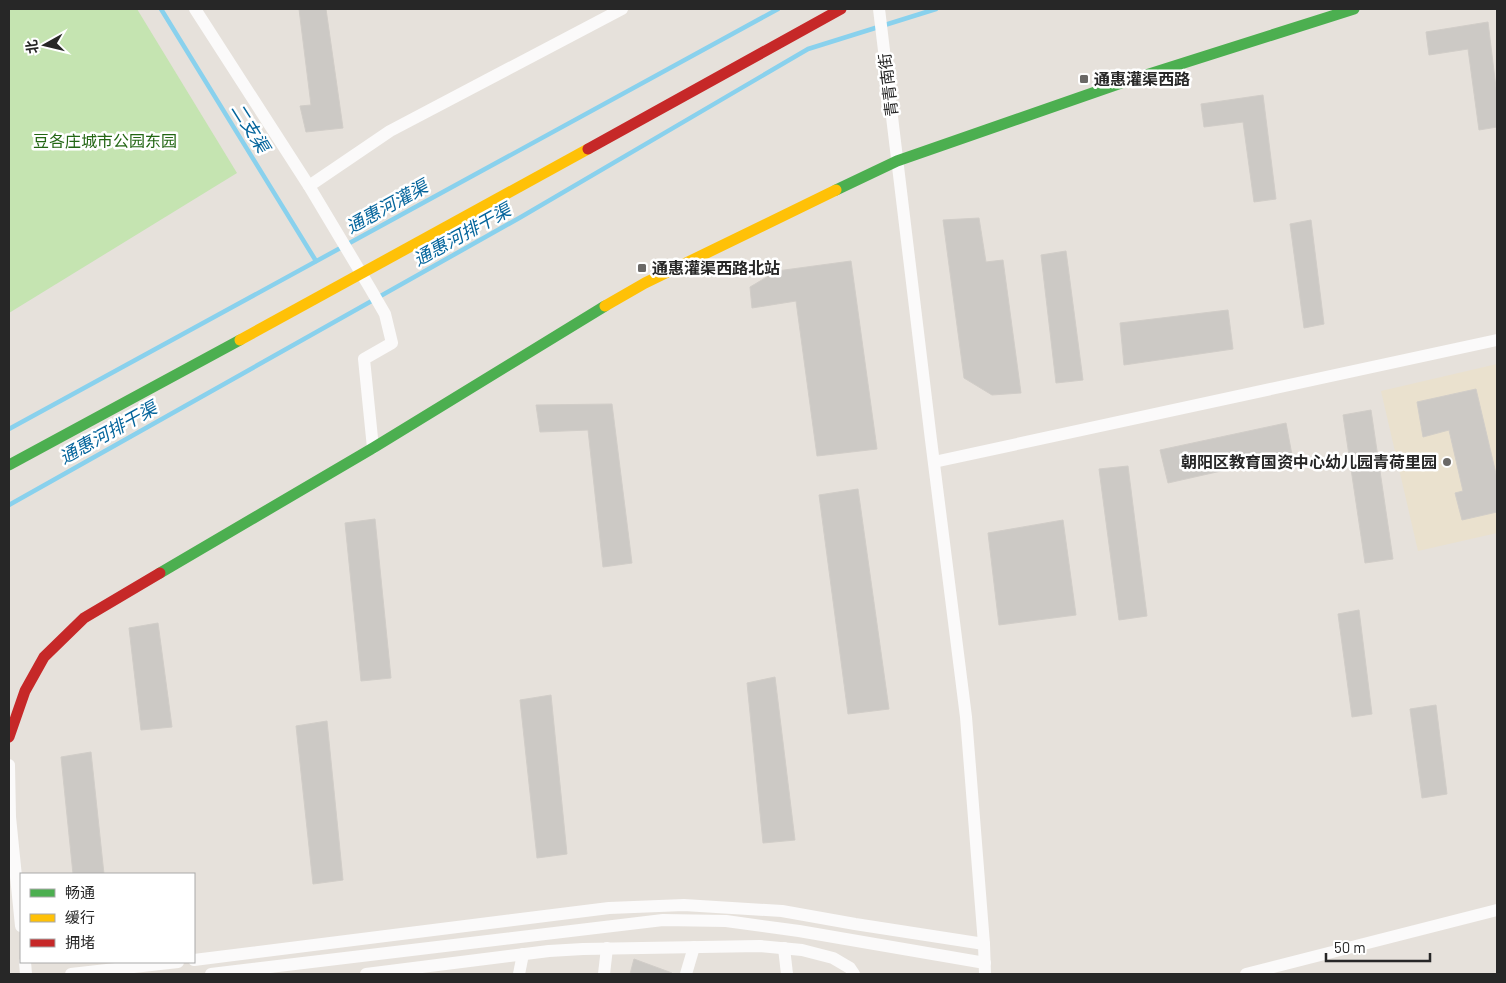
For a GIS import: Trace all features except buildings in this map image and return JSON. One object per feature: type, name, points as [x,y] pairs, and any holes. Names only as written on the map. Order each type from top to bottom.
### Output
[{"type":"street","points":[[195,9],[309,186],[385,314],[392,343],[364,359],[373,448]]},
{"type":"street","points":[[309,186],[390,131],[622,9]]},
{"type":"street","points":[[9,465],[361,274],[841,9]]},
{"type":"street","points":[[9,737],[25,691],[44,657],[84,618],[373,448],[645,283],[897,160],[1089,96],[1127,80],[1354,9]]},
{"type":"street","name":"青青南街","points":[[879,14],[966,717],[985,969]]},
{"type":"street","points":[[934,462],[1497,340]]},
{"type":"street","points":[[9,765],[10,816],[20,916]]},
{"type":"street","points":[[195,960],[609,908],[684,904],[782,911],[984,944]]},
{"type":"street","points":[[1246,974],[1497,910]]},
{"type":"street","points":[[211,974],[663,920],[726,921],[798,931],[985,969]]},
{"type":"street","points":[[366,974],[430,970],[549,951],[608,948],[760,946],[802,950],[833,958],[850,968],[854,974]]},
{"type":"street","points":[[686,974],[694,947]]},
{"type":"street","points":[[604,974],[608,948]]},
{"type":"street","points":[[784,948],[787,974]]},
{"type":"street","points":[[520,974],[523,954]]},
{"type":"street","points":[[71,974],[169,963]]},
{"type":"shaded area","name":"朝阳区教育国资中心幼儿园青荷里园","points":[[1497,364],[1497,533],[1418,551],[1381,391]]},
{"type":"green space","name":"豆各庄城市公园东园","points":[[9,9],[137,9],[237,173],[9,313]]},
{"type":"waterway","name":"二支渠","points":[[161,9],[316,261]]},
{"type":"waterway","name":"通惠河灌渠","points":[[9,429],[778,9]]},
{"type":"waterway","name":"通惠河排干渠","points":[[9,505],[521,217],[808,49],[936,9]]},
{"type":"traffic: fast","points":[[836,190],[897,161],[1127,81],[1354,9]]},
{"type":"traffic: fast","points":[[160,573],[373,448],[605,306]]},
{"type":"traffic: fast","points":[[9,465],[240,340]]},
{"type":"traffic: slow","points":[[240,340],[588,149]]},
{"type":"traffic: slow","points":[[605,306],[645,283],[836,190]]},
{"type":"traffic: jam","points":[[588,149],[841,9]]},
{"type":"traffic: jam","points":[[9,737],[25,691],[44,657],[84,618],[160,573]]},
{"type":"place","name":"通惠灌渠西路","points":[[1084,79]]},
{"type":"place","name":"通惠灌渠西路北站","points":[[642,268]]},
{"type":"place","name":"朝阳区教育国资中心幼儿园青荷里园","points":[[1447,462]]}]
